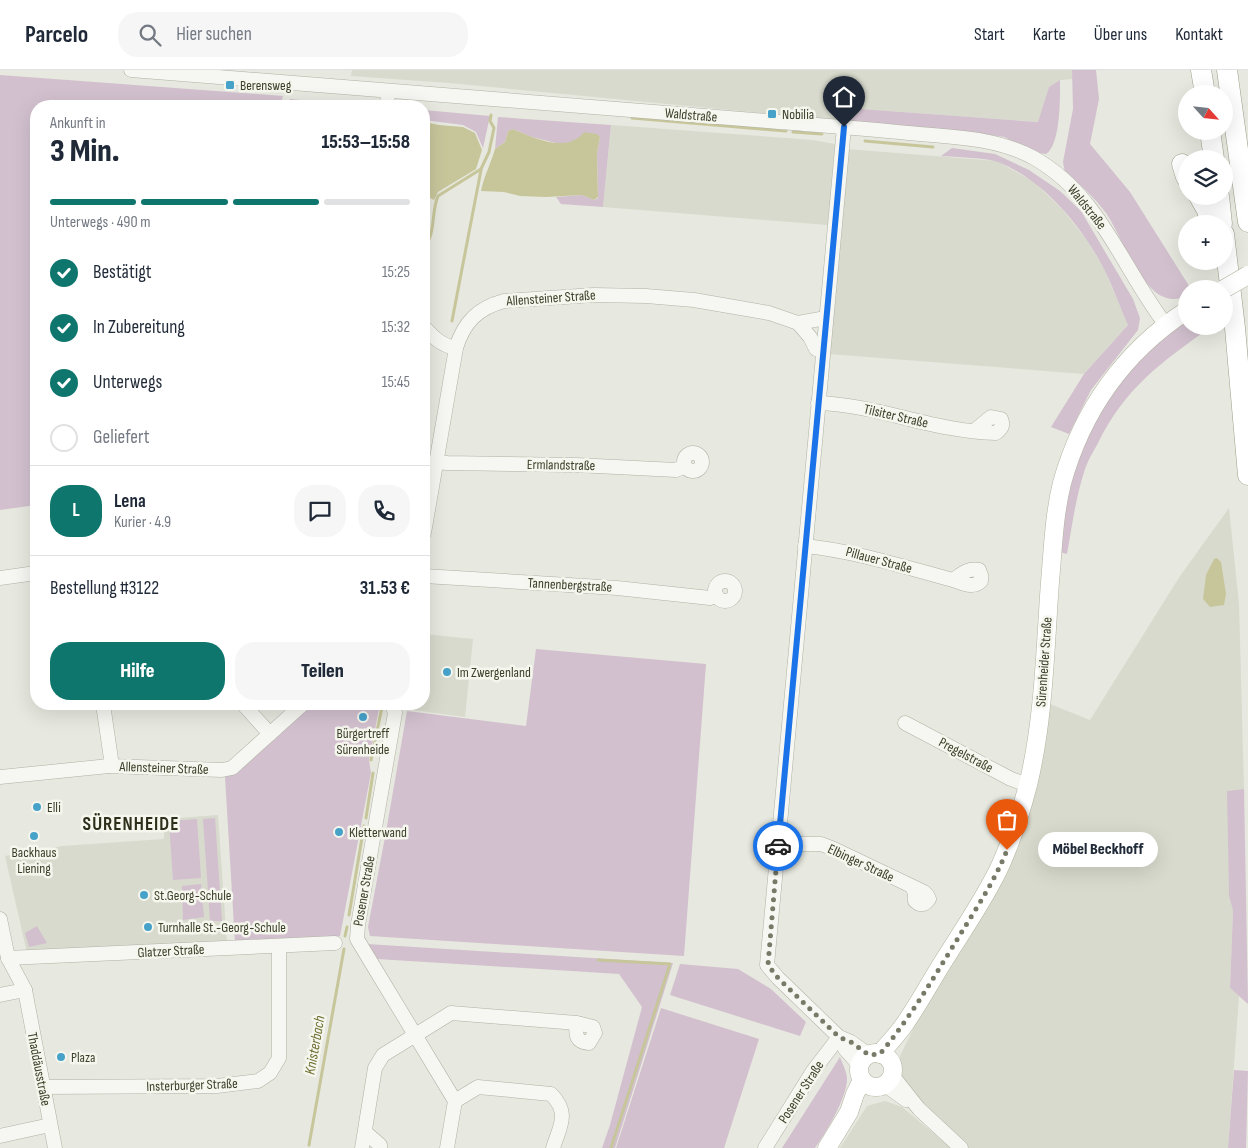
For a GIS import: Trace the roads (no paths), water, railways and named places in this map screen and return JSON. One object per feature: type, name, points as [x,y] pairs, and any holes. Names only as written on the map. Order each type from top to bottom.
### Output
[{"type":"highway","points":[[1201,70],[1204,85]]},
{"type":"highway","points":[[1227,70],[1248,222]]},
{"type":"highway","points":[[1231,335],[1248,475]]},
{"type":"main road","points":[[1233,284],[1248,275]]},
{"type":"main road","name":"Sürenheider Straße","points":[[827,1148],[1001,865],[1018,819],[1036,750],[1042,699],[1055,525],[1062,484],[1069,461],[1080,434],[1100,396],[1126,361],[1166,324],[1178,316]]},
{"type":"street","name":"Waldstraße","points":[[131,70],[288,76],[388,91],[984,140],[1036,159],[1067,182],[1101,220],[1134,278],[1166,324]]},
{"type":"street","points":[[387,100],[388,91]]},
{"type":"street","points":[[844,127],[804,546],[768,965],[778,978],[840,1038],[845,1049],[876,1070],[961,1148]]},
{"type":"street","name":"Allensteiner Straße","points":[[430,490],[437,462],[456,348],[464,328],[482,309],[504,300],[594,295],[646,296],[694,300],[769,313],[798,323],[826,318]]},
{"type":"street","points":[[798,323],[810,337],[816,349],[822,351]]},
{"type":"street","points":[[430,334],[436,340],[456,348]]},
{"type":"street","name":"Tilsiter Straße","points":[[818,404],[843,404],[923,423],[974,431]]},
{"type":"street","name":"Ermlandstraße","points":[[437,462],[576,465],[676,470],[685,466]]},
{"type":"street","name":"Pillauer Straße","points":[[804,546],[835,549],[953,580]]},
{"type":"street","points":[[0,578],[30,573]]},
{"type":"street","name":"Tannenbergstraße","points":[[430,576],[617,588],[710,598],[717,596]]},
{"type":"street","points":[[104,710],[111,759],[109,766]]},
{"type":"street","points":[[248,710],[270,734]]},
{"type":"street","name":"Allensteiner Straße","points":[[0,776],[109,766],[222,770],[232,768],[296,710]]},
{"type":"street","name":"Posener Straße","points":[[394,710],[357,939],[455,1101]]},
{"type":"street","name":"Pregelstraße","points":[[905,723],[1011,779],[1028,785]]},
{"type":"street","name":"Elbinger Straße","points":[[778,844],[821,844],[912,887]]},
{"type":"street","name":"Thaddäusstraße","points":[[0,919],[8,958],[24,990],[55,1148]]},
{"type":"street","name":"Glatzer Straße","points":[[8,958],[335,943]]},
{"type":"street","name":"Insterburger Straße","points":[[43,1087],[217,1086],[258,1080],[264,1077],[270,1073],[279,1058],[279,946]]},
{"type":"street","points":[[0,995],[24,990]]},
{"type":"street","points":[[362,1148],[375,1068],[383,1055],[451,1013],[577,1024]]},
{"type":"street","name":"Posener Straße","points":[[765,1148],[813,1072],[840,1038]]},
{"type":"street","points":[[447,1148],[455,1101],[478,1087],[551,1094],[560,1102],[563,1111],[553,1148]]},
{"type":"street","points":[[0,1136],[50,1125]]},
{"type":"street","points":[[365,1132],[380,1145],[380,1148]]},
{"type":"waterway","name":"Knisterbach","points":[[430,236],[438,196],[481,169],[489,152],[494,128],[490,121],[491,115]]},
{"type":"waterway","points":[[632,118],[786,131]]},
{"type":"waterway","points":[[793,132],[822,134]]},
{"type":"waterway","points":[[865,141],[933,147]]},
{"type":"waterway","points":[[452,321],[481,170]]},
{"type":"waterway","name":"Knisterbach","points":[[371,760],[381,710]]},
{"type":"waterway","name":"Knisterbach","points":[[366,818],[373,773]]},
{"type":"waterway","name":"Knisterbach","points":[[349,915],[364,826]]},
{"type":"waterway","name":"Knisterbach","points":[[345,936],[347,927]]},
{"type":"waterway","name":"Knisterbach","points":[[309,1145],[344,949]]},
{"type":"waterway","points":[[598,960],[670,964],[611,1148]]},
{"type":"place","name":"Berensweg","points":[[230,85]]},
{"type":"place","name":"Nobilia","points":[[772,114]]},
{"type":"place","name":"Im Zwergenland","points":[[447,672]]},
{"type":"place","name":"Bürgertreff Sürenheide","points":[[363,717]]},
{"type":"place","name":"Elli","points":[[37,807]]},
{"type":"place","name":"Kletterwand","points":[[339,832]]},
{"type":"place","name":"Backhaus Liening","points":[[34,836]]},
{"type":"place","name":"Möbel Beckhoff","points":[[1007,850]]},
{"type":"place","name":"St.Georg-Schule","points":[[144,895]]},
{"type":"place","name":"Turnhalle St.-Georg-Schule","points":[[148,927]]},
{"type":"place","name":"Plaza","points":[[61,1057]]},
{"type":"district","name":"SÜRENHEIDE","points":[[131,824]]}]
